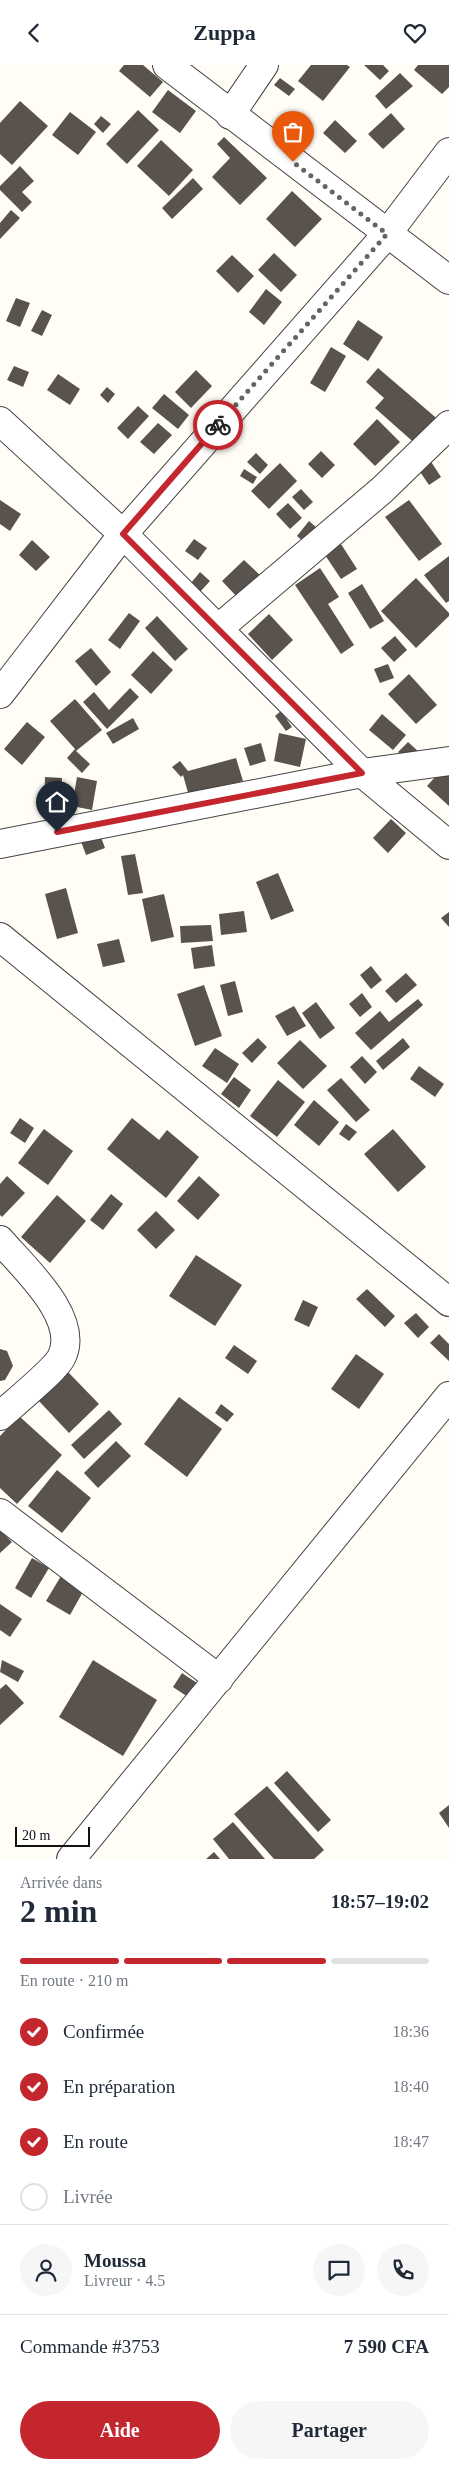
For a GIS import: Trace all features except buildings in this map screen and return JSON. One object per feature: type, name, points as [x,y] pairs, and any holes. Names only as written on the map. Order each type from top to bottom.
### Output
[{"type":"street","points":[[167,65],[230,115],[449,280]]},
{"type":"street","points":[[230,115],[264,65]]},
{"type":"street","points":[[0,694],[123,534],[387,234],[449,152]]},
{"type":"street","points":[[0,421],[123,534],[362,773],[449,845]]},
{"type":"street","points":[[219,628],[382,490],[449,425]]},
{"type":"street","points":[[0,843],[362,773],[449,761]]},
{"type":"street","points":[[0,937],[449,1302]]},
{"type":"street","points":[[0,1240],[55,1304],[66,1343],[60,1359],[0,1416]]},
{"type":"street","points":[[71,1859],[449,1396]]},
{"type":"street","points":[[0,1513],[219,1679]]},
{"type":"way so far","points":[[218,425],[387,234],[293,162]]},
{"type":"route","points":[[57,832],[362,773],[123,534],[218,425]]}]
